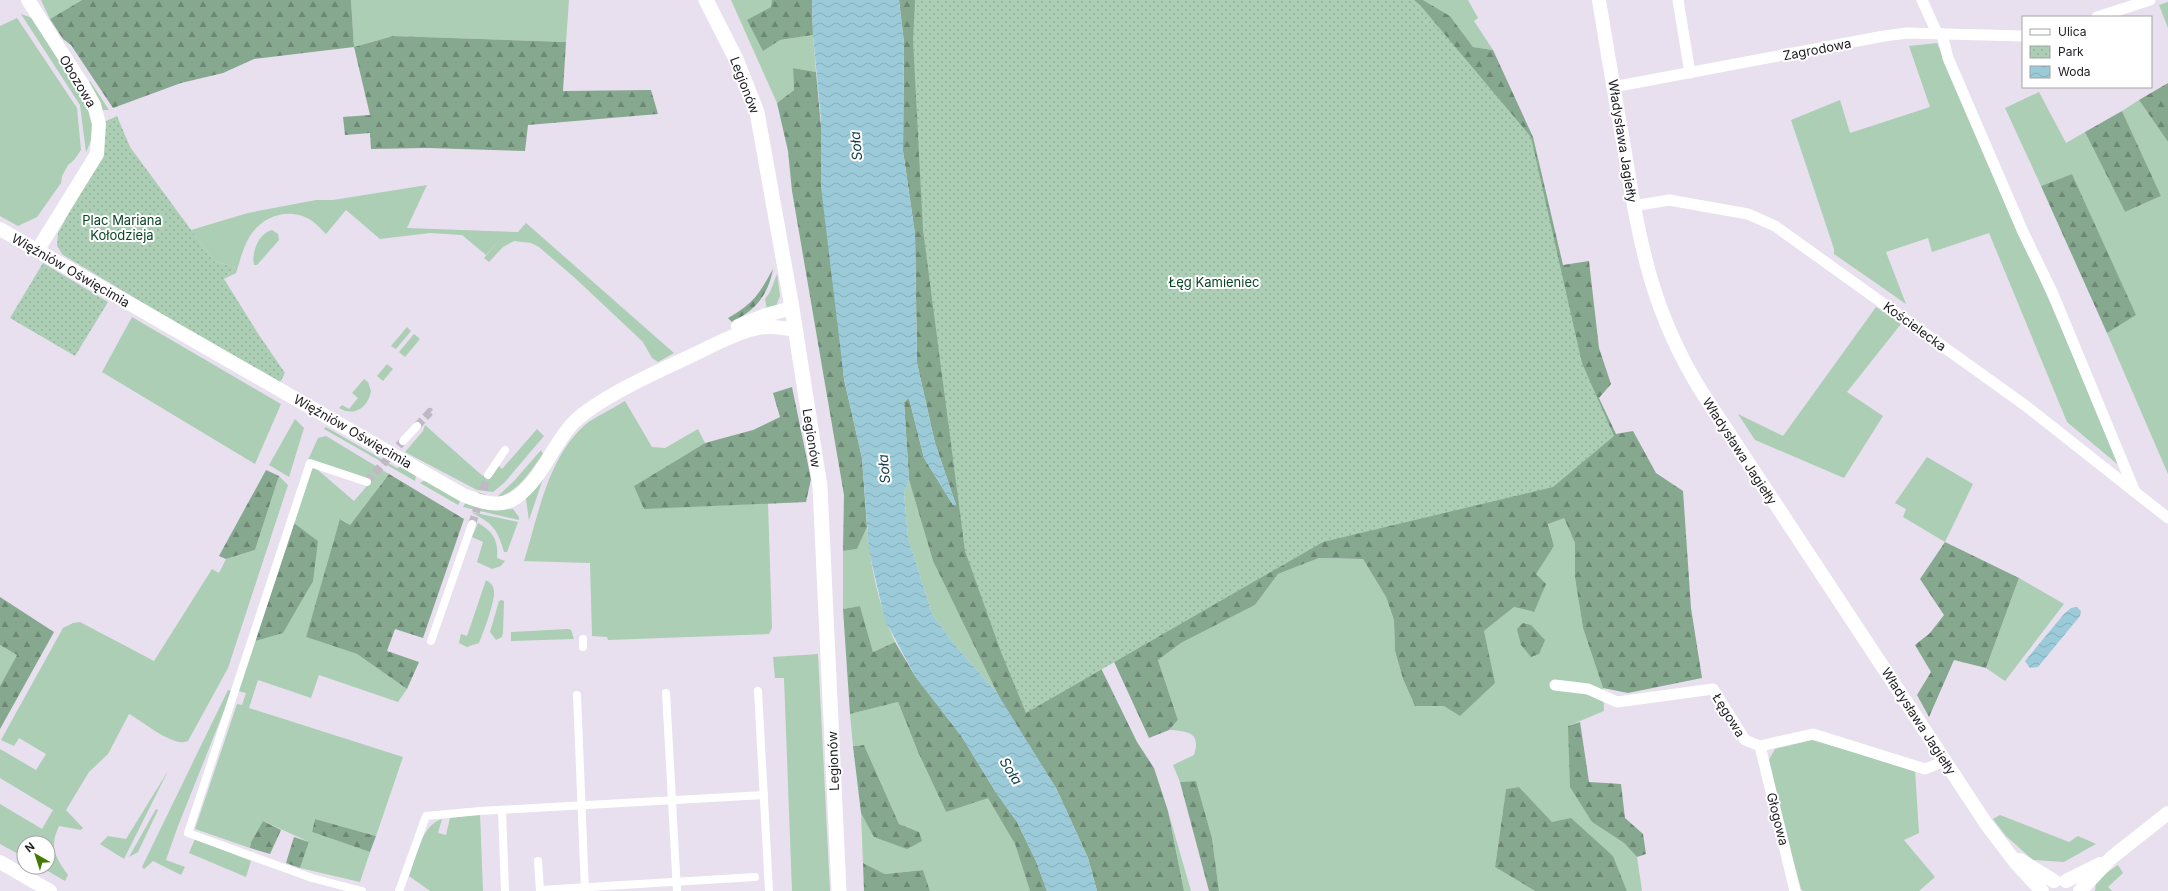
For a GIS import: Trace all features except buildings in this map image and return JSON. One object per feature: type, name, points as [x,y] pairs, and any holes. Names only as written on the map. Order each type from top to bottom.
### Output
[{"type":"main road","name":"Legionów","points":[[706,0],[736,59],[757,112],[796,330],[820,487],[839,891]]},
{"type":"street","name":"Obozowa","points":[[28,0],[94,105],[99,124],[97,154],[38,251]]},
{"type":"street","name":"Władysława Jagiełły","points":[[1599,0],[1641,247],[1651,284],[1668,330],[1685,364],[1987,826],[2006,850],[2043,891]]},
{"type":"street","points":[[1678,0],[1690,73]]},
{"type":"street","points":[[1922,0],[1939,34],[2023,232],[2056,301],[2136,494]]},
{"type":"street","points":[[2100,16],[2150,0]]},
{"type":"street","name":"Zagrodowa","points":[[1614,87],[1884,36],[1907,33],[2022,36]]},
{"type":"street","name":"Kościelecka","points":[[1633,206],[1669,200],[1748,214],[1775,226],[2026,406],[2168,518]]},
{"type":"street","name":"Więźniów Oświęcimia","points":[[0,229],[463,495],[485,503],[498,503],[515,498],[529,485],[574,422],[592,408],[684,359],[736,334],[767,327],[796,330]]},
{"type":"street","name":"Więźniów Oświęcimia","points":[[684,359],[746,321],[792,308]]},
{"type":"street","points":[[403,441],[417,426]]},
{"type":"street","points":[[488,475],[505,450]]},
{"type":"street","points":[[362,891],[312,878],[188,833],[310,463],[367,482]]},
{"type":"street","points":[[431,641],[472,524]]},
{"type":"street","name":"Łęgowa","points":[[1555,685],[1588,689],[1617,702],[1713,689],[1745,740],[1760,746],[1813,734],[1925,770],[1945,761]]},
{"type":"street","points":[[758,691],[769,891]]},
{"type":"street","points":[[666,693],[677,891]]},
{"type":"street","points":[[577,695],[585,889]]},
{"type":"street","name":"Głogowa","points":[[1760,746],[1795,891]]},
{"type":"street","points":[[399,891],[426,816],[582,805],[764,795]]},
{"type":"street","points":[[502,810],[505,891]]},
{"type":"street","points":[[2043,891],[2065,884],[2111,858],[2168,814]]},
{"type":"street","name":"Władysława Jagiełły","points":[[2006,850],[2065,884]]},
{"type":"street","points":[[2080,891],[2111,858]]},
{"type":"street","points":[[538,861],[540,890],[585,889],[755,877]]},
{"type":"street","points":[[0,862],[50,891]]},
{"type":"green space","points":[[41,0],[82,0],[50,19]]},
{"type":"green space","points":[[82,0],[351,0],[354,47],[254,59],[223,73],[181,83],[113,108],[71,45],[63,39],[50,19]]},
{"type":"green space","points":[[351,0],[569,0],[566,42],[393,36],[354,47]]},
{"type":"green space","points":[[731,0],[772,0],[772,7],[780,40],[813,35],[816,72],[793,68],[794,90],[777,103]]},
{"type":"green space","points":[[772,0],[812,0],[813,35],[780,40],[763,51],[747,20],[771,7]]},
{"type":"green space","points":[[899,0],[1006,0],[1097,660],[1137,742],[1154,768],[1168,811],[1184,891],[1097,891],[1088,858],[1056,788],[1002,703],[933,561],[909,480],[904,402],[909,398],[924,458],[953,505],[956,505],[935,443],[917,363],[915,234],[903,151],[904,43]]},
{"type":"green space","name":"Łęg Kamieniec","points":[[915,0],[1414,0],[1420,5],[1531,137],[1582,363],[1614,436],[1553,487],[1323,542],[1026,713],[1001,652],[965,551],[923,230],[913,40]]},
{"type":"green space","points":[[1373,0],[1423,0],[1450,16],[1473,47],[1493,50],[1533,137],[1563,265],[1589,261],[1599,348],[1611,384],[1599,398],[1616,434],[1633,431],[1656,473],[1683,491],[1691,608],[1702,678],[1628,693],[1603,688],[1583,628],[1575,578],[1575,543],[1564,518],[1548,524],[1554,546],[1536,574],[1546,584],[1534,612],[1514,607],[1484,631],[1495,683],[1460,716],[1444,706],[1415,706],[1403,679],[1395,651],[1394,620],[1386,597],[1363,559],[1319,558],[1278,574],[1255,605],[1181,643],[1158,660],[1178,720],[1169,730],[1149,738],[1110,653]]},
{"type":"green space","points":[[1423,0],[1468,0],[1478,18],[1474,21],[1493,50],[1473,47],[1450,16]]},
{"type":"green space","points":[[2168,2],[2168,28],[2159,5]]},
{"type":"green space","points":[[21,14],[32,18],[66,67],[89,106],[92,116],[93,130],[90,144],[86,152],[80,105]]},
{"type":"green space","points":[[17,18],[77,108],[81,150],[74,160],[68,165],[62,176],[61,183],[37,217],[18,226],[0,216],[0,26]]},
{"type":"green space","points":[[393,36],[566,42],[563,91],[651,90],[658,114],[528,125],[525,151],[427,148],[371,149],[370,133],[345,135],[343,117],[370,115],[354,47]]},
{"type":"green space","points":[[1937,43],[2122,468],[2067,422],[1989,233],[1932,252],[1928,238],[1886,252],[1906,304],[1834,254],[1834,249],[1791,120],[1840,100],[1850,133],[1930,107],[1909,46]]},
{"type":"green space","points":[[793,68],[816,72],[844,379],[862,458],[867,527],[857,549],[843,551],[844,495],[792,191],[788,151],[777,103],[794,90]]},
{"type":"green space","points":[[90,81],[109,110],[102,110],[89,83]]},
{"type":"green space","points":[[2168,83],[2168,142],[2139,100]]},
{"type":"green space","points":[[2039,92],[2066,143],[2085,132],[2125,212],[2161,196],[2122,111],[2139,100],[2168,142],[2168,474],[2107,333],[2135,315],[2072,174],[2041,186],[2005,108]]},
{"type":"green space","points":[[2122,111],[2161,196],[2125,212],[2085,132]]},
{"type":"green space","name":"Plac Mariana Kołodzieja","points":[[117,116],[130,147],[214,261],[235,267],[224,279],[285,373],[279,384],[63,255],[57,246],[58,233],[102,152],[106,121]]},
{"type":"green space","points":[[2072,174],[2136,315],[2107,333],[2041,186]]},
{"type":"green space","points":[[427,185],[407,228],[518,232],[526,223],[674,353],[658,362],[652,358],[643,342],[575,278],[539,247],[531,243],[514,241],[503,247],[489,262],[484,258],[501,238],[486,255],[462,235],[430,233],[380,239],[346,210],[326,234],[315,223],[307,218],[299,215],[283,214],[268,219],[255,229],[245,245],[236,273],[224,279],[235,267],[214,261],[191,230],[248,213],[316,200],[333,200]]},
{"type":"green space","points":[[272,230],[278,234],[279,240],[257,265],[254,265],[253,260],[257,244],[263,235]]},
{"type":"green space","points":[[43,263],[108,302],[75,356],[10,318]]},
{"type":"green space","points":[[773,269],[768,287],[760,301],[748,312],[732,322],[728,318],[744,308],[755,297]]},
{"type":"green space","points":[[777,274],[780,296],[776,306],[767,310],[765,299],[770,292]]},
{"type":"green space","points":[[1876,307],[1901,324],[1847,392],[1883,416],[1844,478],[1755,440],[1738,414],[1783,436]]},
{"type":"green space","points":[[132,317],[281,404],[255,464],[102,372]]},
{"type":"green space","points":[[407,327],[411,331],[396,349],[391,346]]},
{"type":"green space","points":[[414,334],[420,339],[405,357],[399,352]]},
{"type":"green space","points":[[387,364],[393,369],[383,381],[377,376]]},
{"type":"green space","points":[[364,379],[368,382],[371,391],[364,406],[350,412],[339,408],[342,405],[349,409],[358,398],[352,393]]},
{"type":"green space","points":[[792,387],[811,479],[806,502],[644,509],[634,486],[705,443],[753,430],[780,417],[773,393]]},
{"type":"green space","points":[[625,401],[652,447],[665,448],[698,429],[705,443],[634,486],[658,508],[768,503],[772,628],[769,634],[608,640],[607,637],[592,636],[590,563],[524,561],[540,504],[555,467],[564,450],[576,434],[590,421]]},
{"type":"green space","points":[[295,419],[304,428],[289,477],[269,465]]},
{"type":"green space","points":[[425,425],[485,478],[497,464],[502,469],[537,429],[544,436],[504,483],[493,492],[477,490],[405,452],[423,431]]},
{"type":"green space","points":[[326,427],[397,468],[402,466],[416,475],[415,481],[324,429]]},
{"type":"green space","points":[[326,436],[389,474],[350,525],[341,519],[306,637],[357,654],[407,689],[398,702],[319,675],[311,698],[258,680],[249,708],[403,757],[376,836],[315,819],[312,832],[370,852],[360,882],[300,868],[309,842],[263,821],[251,842],[250,848],[195,829],[237,704],[242,705],[246,693],[238,691],[255,641],[318,541],[294,523],[312,465],[354,501],[372,480],[308,460],[318,438]]},
{"type":"green space","points":[[541,450],[543,454],[523,480],[511,491],[496,498],[514,481]]},
{"type":"green space","points":[[1927,457],[1973,484],[1945,542],[1903,517],[1906,509],[1895,503]]},
{"type":"green space","points":[[266,470],[279,476],[255,550],[226,559],[219,556]]},
{"type":"green space","points":[[545,473],[529,520],[529,521],[526,499]]},
{"type":"green space","points":[[389,474],[464,519],[423,638],[395,629],[387,651],[419,662],[407,689],[357,654],[306,637],[340,519],[350,525]]},
{"type":"green space","points":[[279,476],[288,485],[228,668],[188,741],[174,741],[158,733],[129,714],[108,754],[89,772],[66,810],[83,828],[81,830],[59,826],[55,835],[16,835],[16,853],[0,844],[0,804],[42,829],[53,810],[0,778],[0,749],[36,770],[46,754],[19,738],[14,746],[1,740],[63,628],[73,623],[80,622],[154,661],[212,569],[219,573],[226,559],[255,550]]},
{"type":"green space","points":[[425,480],[461,500],[458,505],[420,483]]},
{"type":"green space","points":[[909,480],[933,561],[997,693],[955,645],[932,614],[908,538],[904,493]]},
{"type":"green space","points":[[466,502],[489,510],[513,509],[519,517],[519,520],[463,507]]},
{"type":"green space","points":[[471,512],[518,522],[507,552],[504,552],[499,537],[493,527]]},
{"type":"green space","points":[[1564,518],[1575,543],[1575,578],[1583,628],[1603,688],[1604,711],[1568,726],[1592,822],[1624,843],[1637,857],[1642,891],[1627,891],[1613,856],[1552,822],[1519,787],[1506,789],[1495,867],[1535,891],[1219,891],[1212,838],[1196,781],[1180,782],[1173,765],[1194,755],[1196,742],[1192,735],[1188,733],[1169,730],[1178,720],[1158,660],[1181,643],[1255,605],[1278,574],[1319,558],[1363,559],[1386,597],[1394,620],[1395,651],[1403,679],[1415,706],[1444,706],[1494,683],[1484,631],[1514,607],[1533,612],[1535,574],[1554,546],[1548,523]]},
{"type":"green space","points":[[294,523],[318,541],[313,581],[283,633],[255,641]]},
{"type":"green space","points":[[478,523],[487,529],[494,537],[497,546],[497,558],[505,561],[501,566],[492,569],[477,562],[483,542],[472,537]]},
{"type":"green space","points":[[867,527],[870,556],[876,586],[884,615],[895,642],[873,652],[860,606],[843,609],[843,551],[857,549]]},
{"type":"green space","points":[[1945,542],[2019,578],[1986,668],[1954,660],[1929,717],[1917,695],[1931,672],[1915,645],[1930,633],[1944,615],[1920,579]]},
{"type":"green space","points":[[2019,578],[2064,604],[2005,681],[1986,668]]},
{"type":"green space","points":[[486,580],[492,585],[494,590],[491,610],[479,643],[467,647],[459,643],[461,634],[467,636]]},
{"type":"green space","points":[[0,597],[54,632],[0,729],[0,686],[17,655],[0,645]]},
{"type":"green space","points":[[499,601],[504,601],[503,633],[502,637],[496,640],[490,632]]},
{"type":"green space","points":[[860,606],[873,652],[895,642],[915,676],[962,737],[995,791],[1017,822],[1036,861],[1047,891],[1030,891],[1015,844],[988,798],[946,812],[918,752],[898,702],[850,714],[843,609]]},
{"type":"green space","points":[[1523,623],[1531,625],[1545,640],[1539,654],[1531,657],[1521,645],[1517,629]]},
{"type":"green space","points":[[571,630],[574,639],[511,641],[511,632]]},
{"type":"green space","points":[[0,645],[17,655],[0,686]]},
{"type":"green space","points":[[818,654],[830,891],[792,891],[784,678],[775,678],[773,657]]},
{"type":"green space","points":[[228,690],[232,691],[166,860],[185,867],[181,875],[153,861],[144,869],[142,867]]},
{"type":"green space","points":[[898,702],[918,752],[946,812],[988,797],[1015,844],[1030,891],[930,891],[923,870],[885,874],[863,863],[861,813],[875,838],[919,832],[899,824],[864,745],[853,746],[850,714]]},
{"type":"green space","points":[[1580,722],[1589,782],[1621,784],[1625,818],[1643,834],[1646,854],[1637,857],[1624,843],[1592,822],[1570,787],[1568,726]]},
{"type":"green space","points":[[1812,740],[1915,770],[1919,833],[1904,840],[1935,877],[1919,891],[1803,891],[1801,889],[1767,763],[1775,749]]},
{"type":"green space","points":[[864,745],[899,824],[919,832],[922,841],[907,849],[874,837],[861,813],[853,746]]},
{"type":"green space","points":[[168,771],[124,859],[100,844],[108,836],[126,839]]},
{"type":"green space","points":[[1196,781],[1212,838],[1219,891],[1209,891],[1180,782]]},
{"type":"green space","points":[[1519,787],[1552,822],[1571,818],[1613,856],[1627,891],[1535,891],[1495,867],[1506,789]]},
{"type":"green space","points":[[156,809],[158,810],[138,852],[129,857]]},
{"type":"green space","points":[[1168,811],[1191,891],[1184,891]]},
{"type":"green space","points":[[480,814],[483,891],[430,891],[409,876],[420,843],[429,828],[435,822],[442,819],[438,833],[446,835],[450,818]]},
{"type":"green space","points":[[2000,815],[2069,842],[2078,836],[2096,844],[2064,862],[2033,860],[2006,836],[1993,819]]},
{"type":"green space","points":[[315,819],[376,836],[370,852],[312,832]]},
{"type":"green space","points":[[263,821],[281,830],[270,854],[250,848],[251,842]]},
{"type":"green space","points":[[294,837],[309,842],[300,868],[286,863]]},
{"type":"green space","points":[[195,839],[251,861],[246,877],[189,853]]},
{"type":"green space","points":[[56,854],[68,875],[65,881],[55,875],[56,875]]},
{"type":"green space","points":[[863,863],[885,874],[923,870],[930,891],[864,891]]},
{"type":"green space","points":[[2118,865],[2123,873],[2108,887],[2112,891],[2095,891],[2096,880]]},
{"type":"water","name":"Soła","points":[[812,0],[899,0],[904,43],[903,151],[915,234],[917,363],[935,443],[956,505],[953,505],[924,458],[909,398],[904,402],[909,480],[904,493],[908,538],[932,614],[955,645],[997,693],[1056,788],[1088,858],[1097,891],[1047,891],[1036,861],[1017,822],[995,791],[962,737],[915,676],[885,620],[869,551],[862,458],[844,379],[821,187],[821,119],[813,35]]},
{"type":"water","points":[[2077,607],[2081,611],[2080,616],[2038,667],[2030,668],[2025,661],[2064,614],[2071,608]]},
{"type":"tunnel","points":[[417,426],[430,412],[434,415]]},
{"type":"tunnel","points":[[367,482],[403,441]]},
{"type":"tunnel","points":[[472,524],[488,475]]}]
